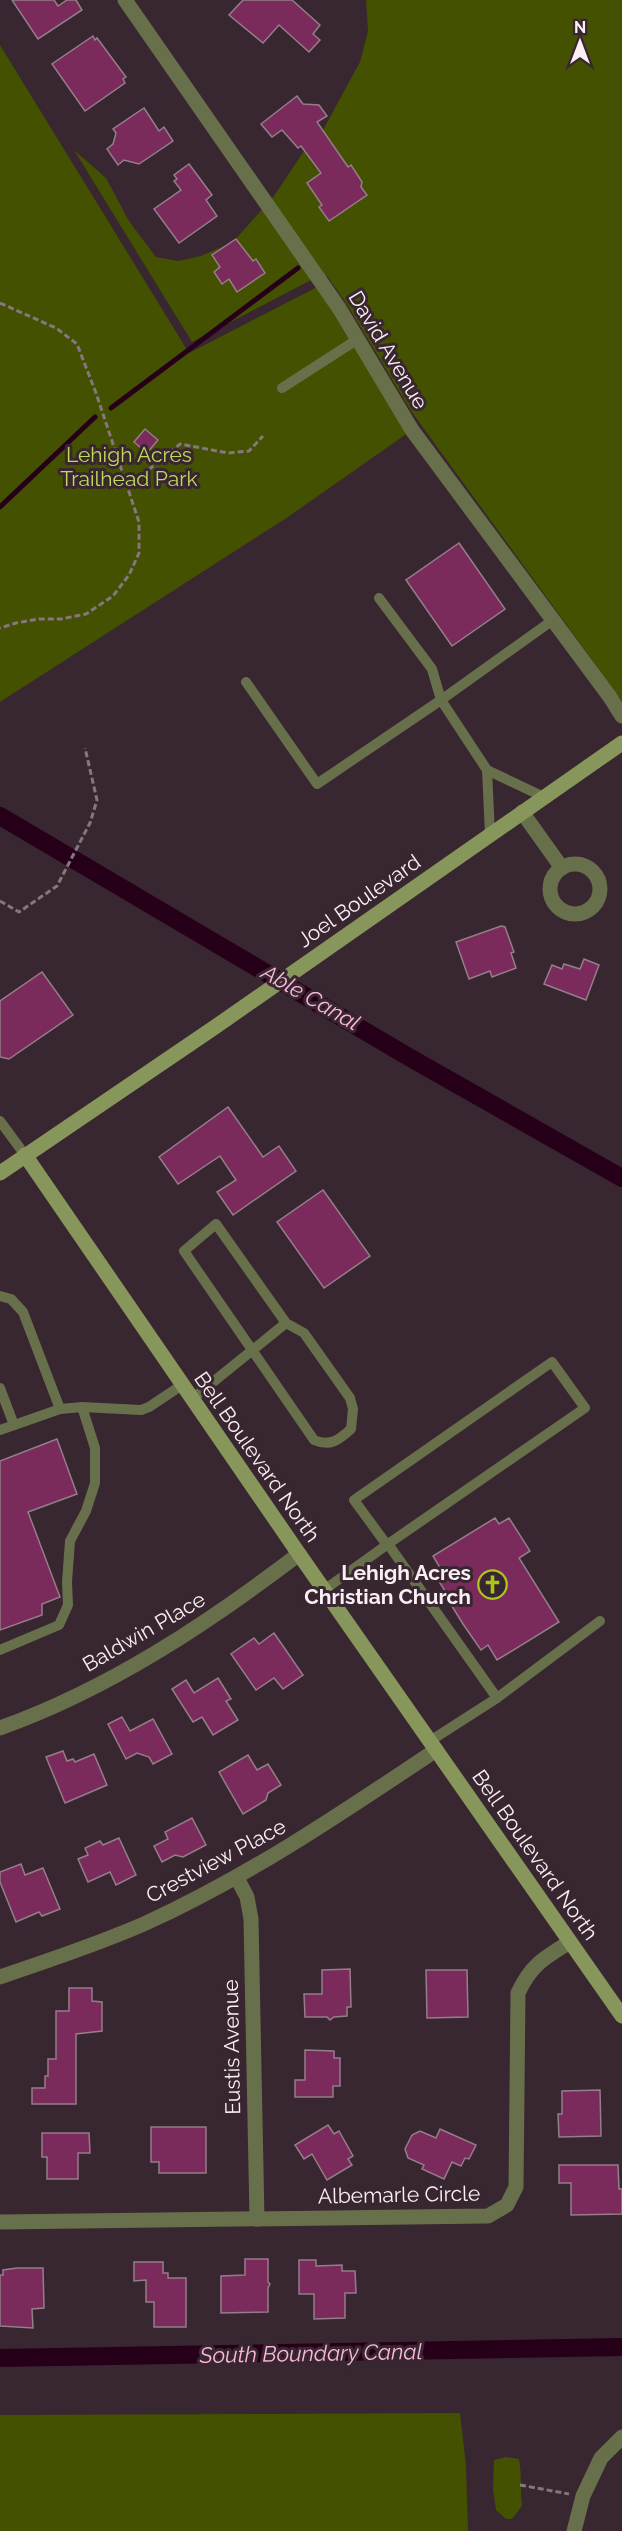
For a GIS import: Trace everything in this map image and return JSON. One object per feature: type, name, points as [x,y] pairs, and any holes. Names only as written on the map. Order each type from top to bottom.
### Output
[{"type":"street","name":"David Avenue","points":[[125,0],[334,300],[412,430],[622,716]]},
{"type":"street","name":"Joel Boulevard","points":[[0,1173],[252,1002],[622,743]]},
{"type":"street","points":[[522,812],[562,868]]},
{"type":"street","name":"Bell Boulevard North","points":[[25,1155],[299,1554],[622,2016]]},
{"type":"street","name":"Baldwin Place","points":[[0,1728],[75,1696],[129,1668],[185,1635],[242,1597],[299,1554]]},
{"type":"street","name":"Crestview Place","points":[[0,1977],[98,1943],[146,1923],[237,1878],[296,1843],[433,1745]]},
{"type":"street","name":"Eustis Avenue","points":[[237,1878],[247,1897],[251,1919],[257,2219]]},
{"type":"street","name":"Albemarle Circle","points":[[0,2222],[488,2216],[507,2205],[516,2187],[518,1994],[526,1976],[540,1961],[570,1942]]},
{"type":"street","points":[[574,2531],[583,2496],[600,2458],[622,2437]]},
{"type":"lane","points":[[282,388],[358,339]]},
{"type":"lane","points":[[379,598],[432,669],[441,700],[487,770],[490,835]]},
{"type":"lane","points":[[246,682],[317,784],[553,620]]},
{"type":"lane","points":[[487,770],[544,797]]},
{"type":"lane","points":[[0,1121],[25,1155]]},
{"type":"lane","points":[[216,1224],[286,1323],[304,1332],[350,1398],[353,1408],[351,1430],[337,1441],[324,1444],[314,1440],[184,1251],[216,1224]]},
{"type":"lane","points":[[0,1296],[11,1299],[22,1312],[60,1409]]},
{"type":"lane","points":[[192,1399],[286,1323]]},
{"type":"lane","points":[[324,1590],[388,1544],[585,1408],[552,1362],[354,1500],[388,1544],[498,1698]]},
{"type":"lane","points":[[0,1430],[60,1409],[82,1407],[141,1410],[182,1385]]},
{"type":"lane","points":[[0,1388],[14,1425]]},
{"type":"lane","points":[[0,1650],[59,1625],[68,1605],[66,1581],[70,1541],[86,1511],[95,1483],[95,1448],[82,1407]]},
{"type":"lane","points":[[433,1745],[600,1621]]},
{"type":"path","points":[[0,303],[56,328],[77,344],[96,393],[139,522],[139,553],[129,575],[113,596],[86,614],[62,620],[16,623],[0,628]]},
{"type":"path","points":[[126,484],[140,477],[180,444],[228,453],[249,452],[263,436]]},
{"type":"path","points":[[0,901],[19,912],[57,885],[90,823],[98,800],[84,748]]},
{"type":"path","points":[[520,2485],[583,2496]]},
{"type":"green space","points":[[366,0],[622,0],[622,701],[411,411],[346,303],[327,276],[319,276],[192,342],[74,150],[106,178],[129,221],[156,257],[178,261],[201,256],[233,242],[274,196],[304,151],[323,130],[360,62],[368,31]]},
{"type":"green space","name":"Lehigh Acres Trailhead Park","points":[[0,45],[189,353],[323,284],[412,430],[288,517],[0,702]]},
{"type":"green space","points":[[460,2413],[466,2466],[468,2531],[0,2531],[0,2415]]},
{"type":"green space","points":[[506,2457],[519,2459],[520,2465],[522,2506],[512,2519],[506,2519],[496,2510],[493,2489],[494,2460]]},
{"type":"building","points":[[12,0],[54,0],[58,6],[67,0],[76,0],[82,10],[38,39]]},
{"type":"building","points":[[243,0],[292,0],[320,25],[313,34],[320,40],[309,52],[279,25],[263,43],[229,15]]},
{"type":"building","points":[[93,36],[95,40],[97,38],[126,77],[123,79],[125,83],[85,111],[52,64]]},
{"type":"building","points":[[297,96],[303,104],[319,105],[327,116],[317,122],[348,167],[351,165],[367,195],[329,221],[319,207],[322,205],[307,183],[321,173],[301,146],[298,148],[282,130],[272,137],[261,124]]},
{"type":"building","points":[[144,108],[159,131],[164,127],[173,141],[139,164],[124,160],[118,165],[107,149],[113,144],[116,133],[113,129]]},
{"type":"building","points":[[189,164],[212,195],[206,200],[217,216],[179,243],[154,209],[181,190],[174,181],[177,179],[174,175]]},
{"type":"building","points":[[236,239],[253,261],[256,259],[265,273],[237,292],[229,279],[222,284],[214,272],[220,267],[212,255]]},
{"type":"building","points":[[145,429],[158,440],[147,453],[134,442]]},
{"type":"building","points":[[459,543],[505,609],[452,646],[406,580]]},
{"type":"building","points":[[501,926],[505,927],[514,952],[511,953],[516,968],[492,977],[490,971],[469,979],[456,942]]},
{"type":"building","points":[[584,959],[599,965],[586,1000],[544,984],[552,965],[562,969],[564,964],[580,969]]},
{"type":"building","points":[[42,972],[73,1015],[9,1059],[0,1057],[0,1001]]},
{"type":"building","points":[[228,1107],[263,1157],[279,1146],[296,1171],[233,1215],[217,1192],[236,1180],[220,1156],[178,1184],[159,1157]]},
{"type":"building","points":[[323,1190],[370,1256],[324,1288],[277,1222]]},
{"type":"building","points":[[57,1439],[77,1494],[28,1512],[60,1597],[42,1604],[42,1615],[0,1630],[0,1461]]},
{"type":"building","points":[[495,1518],[499,1524],[509,1518],[530,1551],[519,1558],[559,1622],[497,1660],[488,1645],[481,1650],[450,1603],[452,1602],[435,1575],[442,1571],[433,1556]]},
{"type":"building","points":[[274,1633],[303,1675],[283,1689],[274,1678],[256,1690],[231,1654],[254,1638],[259,1644]]},
{"type":"building","points":[[218,1678],[231,1699],[226,1701],[238,1720],[213,1735],[202,1717],[193,1722],[172,1689],[186,1680],[194,1693]]},
{"type":"building","points":[[122,1717],[130,1731],[153,1719],[172,1754],[153,1764],[149,1757],[137,1753],[126,1759],[108,1724]]},
{"type":"building","points":[[63,1751],[67,1761],[73,1759],[75,1762],[94,1754],[107,1785],[65,1803],[46,1757]]},
{"type":"building","points":[[248,1755],[257,1770],[268,1764],[281,1785],[268,1793],[266,1800],[243,1814],[219,1772]]},
{"type":"building","points":[[192,1818],[206,1845],[183,1857],[175,1855],[162,1862],[154,1846],[168,1839],[165,1832]]},
{"type":"building","points":[[119,1838],[136,1875],[116,1885],[110,1872],[88,1882],[78,1859],[88,1855],[85,1848],[100,1841],[103,1845]]},
{"type":"building","points":[[21,1864],[25,1875],[43,1868],[60,1909],[42,1916],[39,1912],[16,1922],[0,1882],[0,1872]]},
{"type":"building","points":[[350,1969],[351,2007],[347,2007],[347,2016],[334,2017],[330,2020],[327,2017],[305,2017],[304,1994],[322,1994],[322,1970]]},
{"type":"building","points":[[426,1970],[467,1970],[468,2017],[427,2018]]},
{"type":"building","points":[[69,1988],[92,1988],[92,2001],[102,2002],[102,2031],[76,2034],[76,2104],[32,2104],[32,2088],[45,2088],[48,2059],[56,2059],[56,2011],[69,2011]]},
{"type":"building","points":[[305,2050],[334,2051],[334,2058],[340,2058],[340,2086],[333,2086],[333,2097],[295,2097],[295,2080],[305,2080]]},
{"type":"building","points":[[600,2090],[601,2136],[559,2137],[558,2114],[562,2114],[562,2091]]},
{"type":"building","points":[[328,2125],[334,2134],[339,2131],[353,2156],[348,2159],[352,2165],[327,2180],[312,2154],[304,2159],[295,2145]]},
{"type":"building","points":[[151,2127],[206,2127],[206,2173],[159,2173],[159,2162],[151,2162]]},
{"type":"building","points":[[440,2129],[476,2145],[469,2159],[465,2158],[461,2166],[452,2162],[444,2179],[422,2169],[424,2165],[408,2158],[405,2149],[412,2135],[420,2131],[436,2138]]},
{"type":"building","points":[[42,2133],[89,2133],[90,2153],[78,2153],[78,2179],[47,2179],[47,2157],[42,2157]]},
{"type":"building","points":[[559,2165],[618,2165],[619,2189],[622,2189],[622,2214],[571,2215],[571,2183],[559,2183]]},
{"type":"building","points":[[245,2259],[268,2259],[268,2282],[270,2284],[268,2312],[221,2313],[221,2276],[245,2275]]},
{"type":"building","points":[[299,2260],[316,2260],[316,2266],[342,2265],[342,2271],[355,2271],[356,2293],[345,2293],[345,2318],[314,2319],[314,2294],[299,2294]]},
{"type":"building","points":[[134,2262],[163,2262],[163,2273],[168,2273],[168,2278],[186,2278],[186,2327],[154,2327],[154,2302],[146,2302],[146,2280],[134,2281]]},
{"type":"building","points":[[43,2268],[44,2308],[32,2309],[33,2328],[0,2326],[0,2275],[3,2275],[3,2270]]},
{"type":"waterway","points":[[111,408],[298,268]]},
{"type":"waterway","points":[[0,507],[95,417]]},
{"type":"waterway","name":"Able Canal","points":[[0,816],[407,1056],[622,1178]]},
{"type":"waterway","name":"South Boundary Canal","points":[[0,2358],[622,2347]]},
{"type":"place","name":"Lehigh Acres Christian Church","points":[[492,1585]]}]
